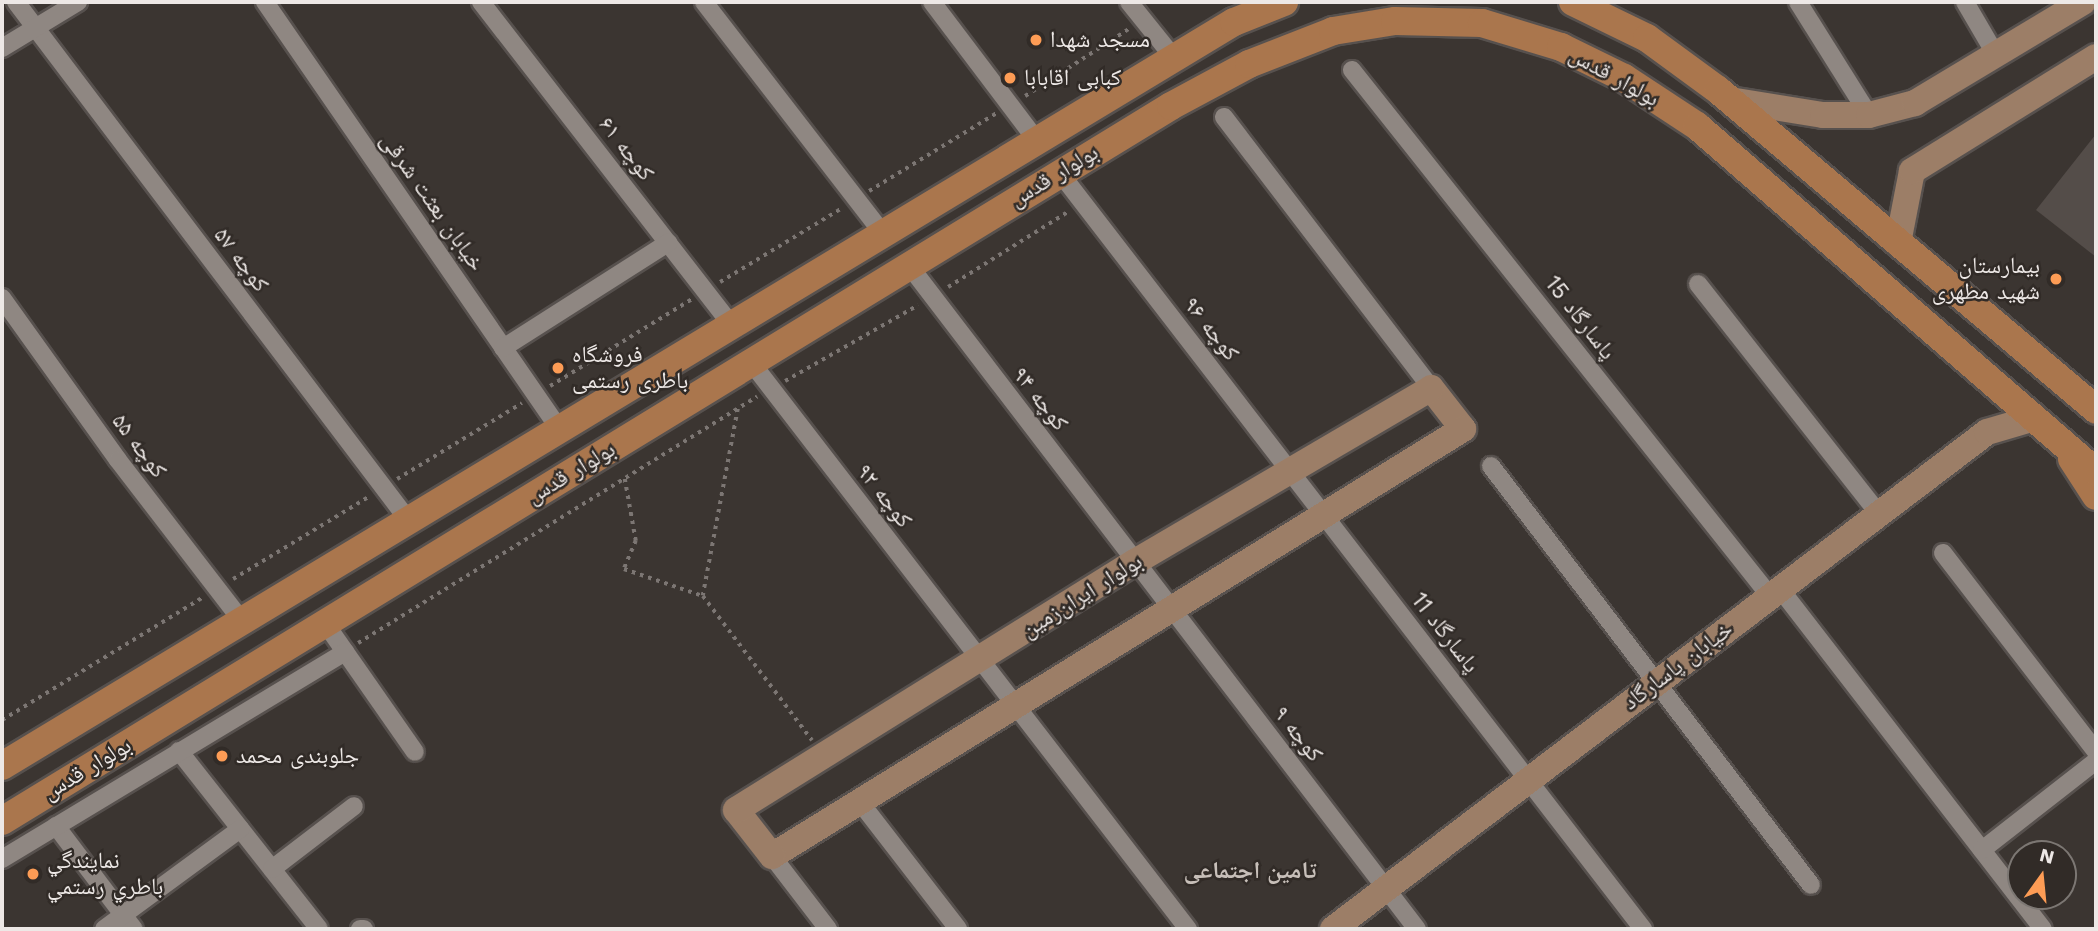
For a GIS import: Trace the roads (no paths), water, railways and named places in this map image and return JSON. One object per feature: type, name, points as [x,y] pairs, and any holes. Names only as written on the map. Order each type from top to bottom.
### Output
[{"type":"main road","name":"بولوار قدس","points":[[2,766],[1174,58],[1241,12],[1284,2]]},
{"type":"main road","name":"بولوار قدس","points":[[1575,2],[1647,38],[1730,100],[2096,409]]},
{"type":"main road","name":"بولوار قدس","points":[[2,821],[1060,173],[1249,64],[1333,31],[1395,21],[1482,23],[1561,47],[1623,78],[1697,126],[2031,419],[2096,472]]},
{"type":"main road","points":[[2065,448],[2096,496]]},
{"type":"street","name":"کوچه ۵۷","points":[[16,2],[409,521]]},
{"type":"street","points":[[2,48],[78,2]]},
{"type":"street","name":"خیابان بعثت شرقی","points":[[265,2],[560,430]]},
{"type":"street","name":"کوچه ۶۱","points":[[481,2],[732,326]]},
{"type":"street","points":[[704,2],[883,234]]},
{"type":"street","points":[[932,2],[1037,141]]},
{"type":"street","points":[[1129,2],[1174,58]]},
{"type":"street","points":[[1798,2],[1868,115]]},
{"type":"street","points":[[1965,2],[1996,55]]},
{"type":"street","points":[[1730,100],[1823,115],[1868,115],[1915,103],[2083,2]]},
{"type":"street","points":[[1898,243],[1912,171],[2096,57]]},
{"type":"street","name":"پاسارگاد 15","points":[[1352,70],[2043,929]]},
{"type":"street","points":[[828,929],[772,856],[1463,429],[1224,117]]},
{"type":"street","name":"کوچه ۹۶","points":[[1060,173],[1324,515]]},
{"type":"street","points":[[503,348],[668,243]]},
{"type":"street","name":"کوچه ۹۴","points":[[908,264],[1171,610]]},
{"type":"street","points":[[1698,284],[1879,514]]},
{"type":"street","name":"کوچه ۵۵","points":[[5,309],[242,621]]},
{"type":"street","name":"کوچه ۹۲","points":[[751,362],[1188,929]]},
{"type":"street","name":"بولوار ایران‌زمین","points":[[772,856],[736,810],[1135,562],[1431,388]]},
{"type":"street","name":"خیابان پاسارگاد","points":[[1333,929],[1987,432],[2031,419]]},
{"type":"street","points":[[1491,466],[1811,885]]},
{"type":"street","name":"پاسارگاد 11","points":[[1324,515],[1527,780]]},
{"type":"street","points":[[1943,553],[2096,752]]},
{"type":"street","name":"کوچه ۹","points":[[1171,610],[1417,929]]},
{"type":"street","points":[[325,623],[415,752]]},
{"type":"street","points":[[2,859],[345,652]]},
{"type":"street","points":[[179,751],[319,929]]},
{"type":"street","points":[[1982,850],[2096,761]]},
{"type":"street","points":[[1527,780],[1643,929]]},
{"type":"street","points":[[860,802],[958,929]]},
{"type":"street","points":[[272,869],[354,806]]},
{"type":"street","points":[[56,826],[128,922]]},
{"type":"street","points":[[104,929],[128,922],[240,829]]},
{"type":"place","name":"مسجد شهدا","points":[[1036,40]]},
{"type":"place","name":"کبابی اقابابا","points":[[1010,78]]},
{"type":"place","name":"بیمارستان شهید مطهری","points":[[2056,279]]},
{"type":"place","name":"فروشگاه باطری رستمی","points":[[558,368]]},
{"type":"place","name":"جلوبندی محمد","points":[[222,756]]},
{"type":"place","name":"نمايندگي باطري رستمي","points":[[33,874]]},
{"type":"district","name":"تامین اجتماعی","points":[[1250,871]]}]
